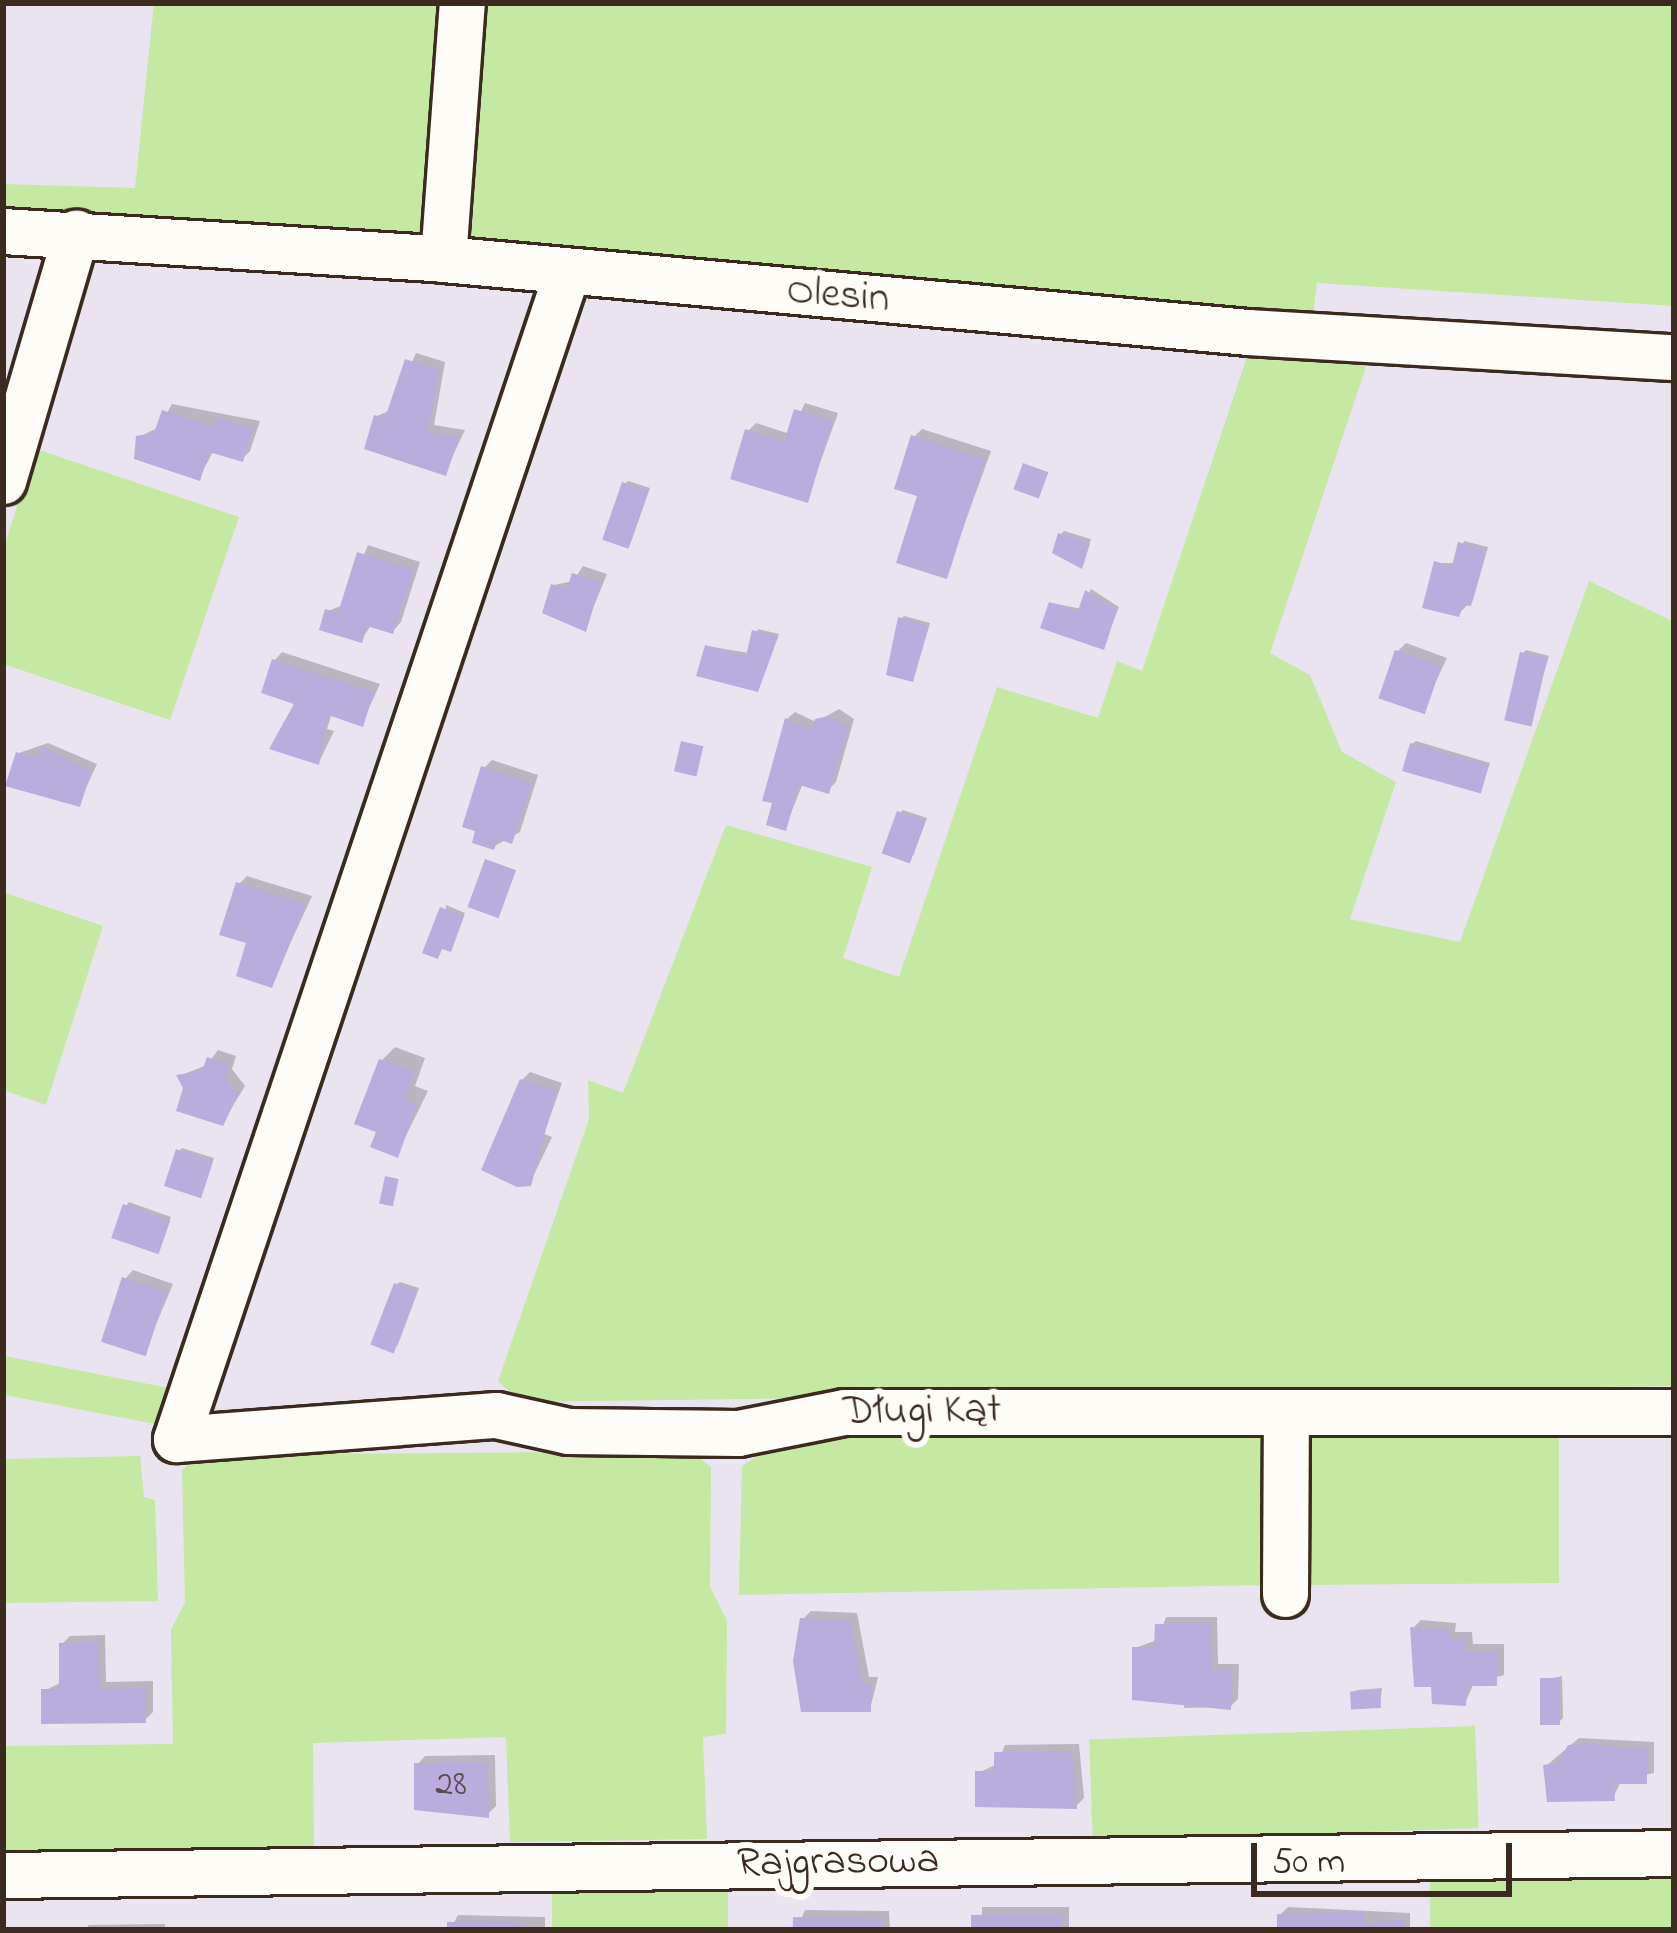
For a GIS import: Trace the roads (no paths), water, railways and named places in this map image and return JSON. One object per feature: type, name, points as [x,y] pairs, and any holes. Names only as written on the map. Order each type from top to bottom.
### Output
[{"type":"street","points":[[443,259],[462,3]]},
{"type":"street","name":"Olesin","points":[[3,231],[443,259],[1249,332],[1674,357]]},
{"type":"street","points":[[3,481],[76,233]]},
{"type":"street","name":"Długi Kąt","points":[[567,272],[176,1438],[496,1415],[568,1431],[738,1433],[844,1412],[1674,1412]]},
{"type":"street","points":[[1285,1594],[1286,1415]]},
{"type":"street","name":"Rajgrasowa","points":[[3,1875],[1674,1853]]}]
